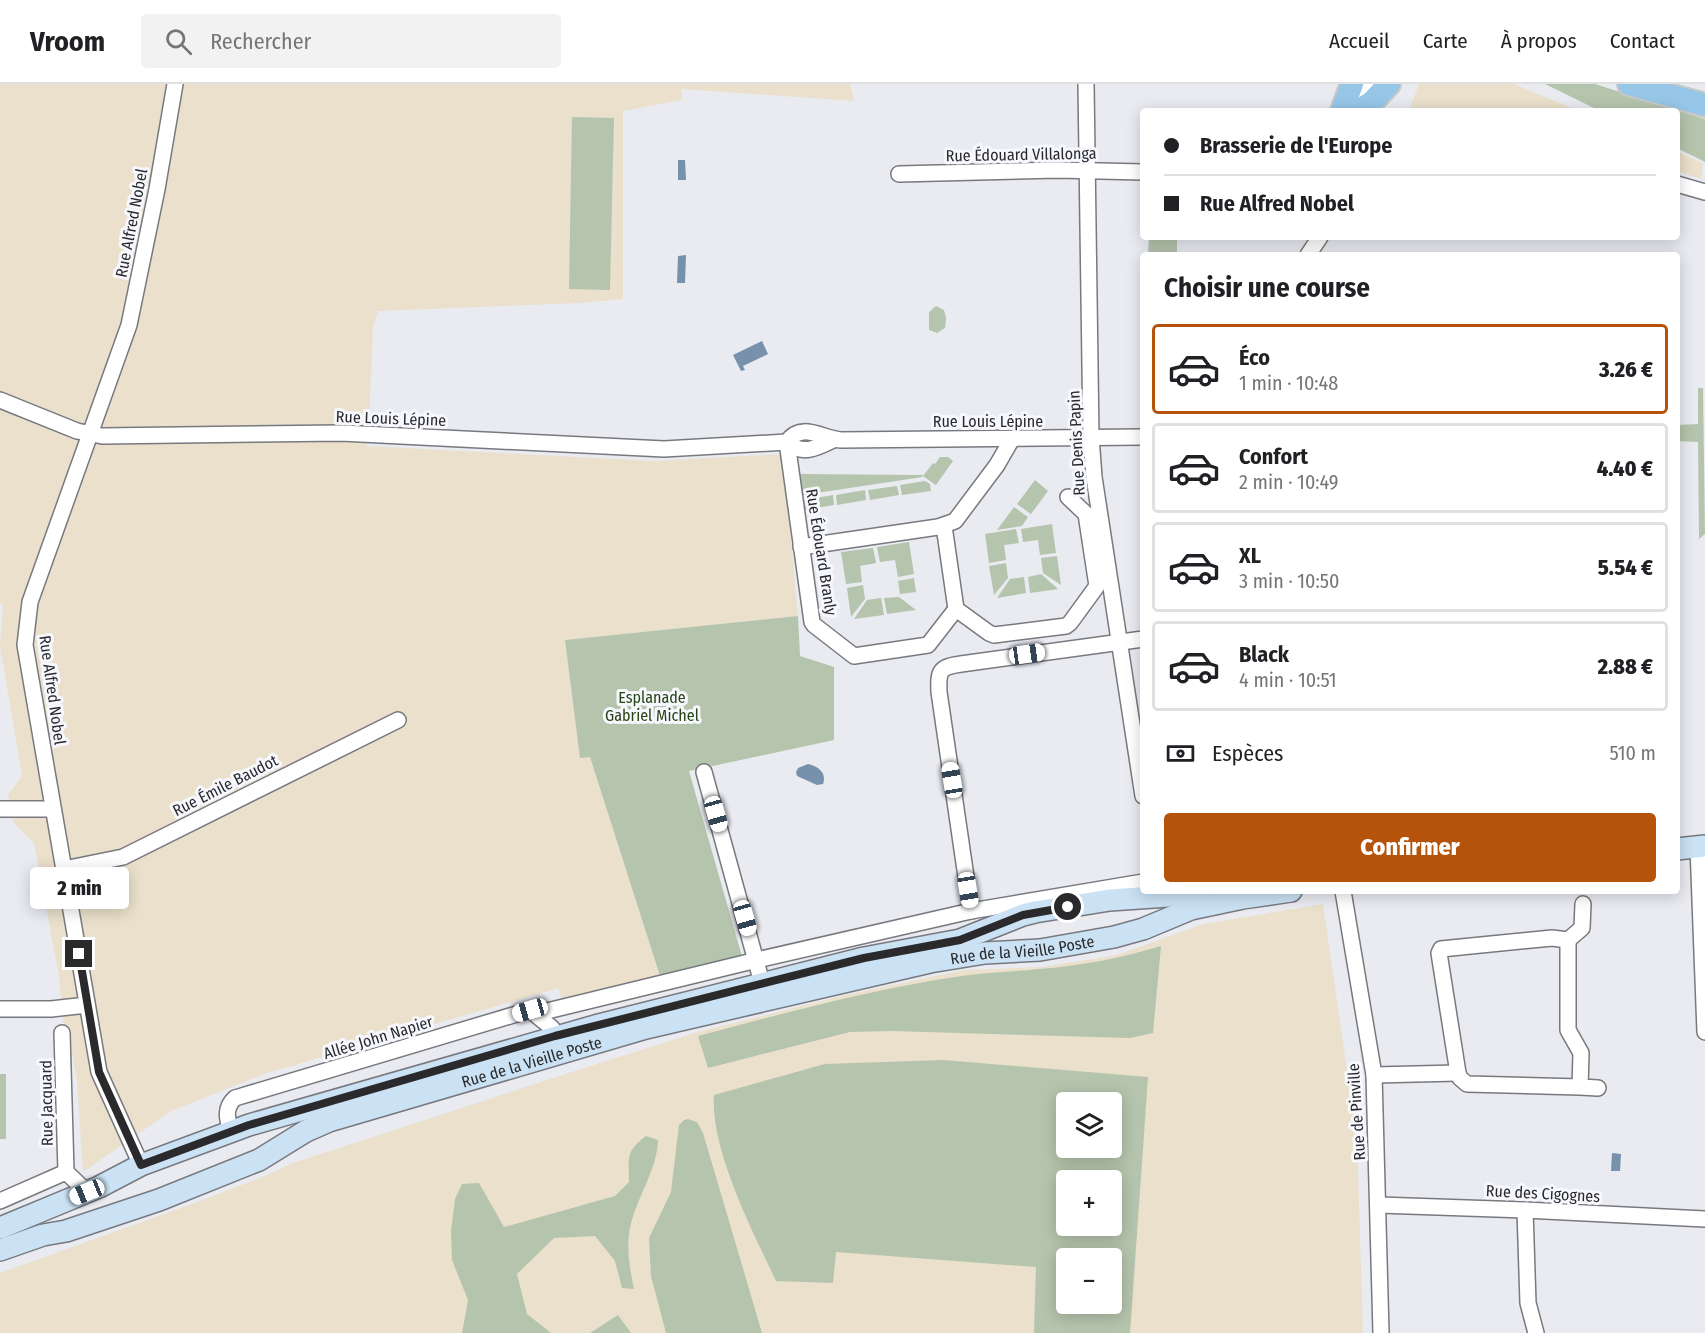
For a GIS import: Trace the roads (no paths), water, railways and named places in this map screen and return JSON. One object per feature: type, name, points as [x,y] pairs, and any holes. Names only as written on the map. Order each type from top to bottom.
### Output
[{"type":"main road","points":[[1352,84],[1354,108]]},
{"type":"main road","points":[[1358,108],[1372,102],[1389,84]]},
{"type":"main road","points":[[1629,84],[1705,105]]},
{"type":"main road","points":[[1680,849],[1702,847]]},
{"type":"main road","name":"Rue de la Vieille Poste","points":[[0,1228],[87,1192],[141,1165],[231,1131],[555,1036],[864,958],[960,940],[1035,912],[1110,900],[1168,894]]},
{"type":"main road","name":"Rue de la Vieille Poste","points":[[0,1250],[159,1200],[259,1160],[306,1131],[329,1121],[618,1036],[930,962],[985,953],[1040,950],[1114,937],[1143,929],[1191,909],[1271,894]]},
{"type":"street","name":"Rue Alfred Nobel","points":[[141,1165],[99,1072],[25,645],[30,602],[129,325],[157,189],[175,84]]},
{"type":"street","name":"Rue Denis Papin","points":[[1086,84],[1091,437],[1094,477],[1140,776]]},
{"type":"street","points":[[1355,108],[1371,84]]},
{"type":"street","name":"Rue Édouard Villalonga","points":[[899,174],[1058,170],[1140,172]]},
{"type":"street","points":[[1680,185],[1705,192]]},
{"type":"street","name":"Rue Louis Lépine","points":[[0,400],[68,428],[90,434],[120,436],[341,433],[664,449],[787,442],[793,447],[814,449],[833,440],[1140,437]]},
{"type":"street","points":[[801,547],[944,526],[955,521],[997,465],[1012,439]]},
{"type":"street","name":"Rue Édouard Branly","points":[[787,442],[812,622],[849,655],[854,656],[928,645],[956,609]]},
{"type":"street","points":[[944,526],[956,609],[994,635],[1066,626],[1097,586],[1086,514],[1068,497]]},
{"type":"street","points":[[971,911],[939,692],[940,671],[945,667],[961,664],[1140,640]]},
{"type":"street","name":"Rue Émile Baudot","points":[[64,868],[123,857],[398,720]]},
{"type":"street","points":[[704,772],[762,983]]},
{"type":"street","points":[[0,809],[52,809]]},
{"type":"street","points":[[1702,847],[1705,1032]]},
{"type":"street","points":[[530,1010],[547,1011],[971,911],[1140,883]]},
{"type":"street","name":"Rue de Pinville","points":[[1344,894],[1374,1075],[1381,1333]]},
{"type":"street","points":[[1583,904],[1582,928],[1568,939],[1552,938],[1441,949],[1439,952],[1458,1073],[1467,1084],[1598,1088]]},
{"type":"street","name":"Rue de la Vieille Poste","points":[[960,940],[971,911],[989,929]]},
{"type":"street","points":[[1568,939],[1568,1030],[1581,1053],[1580,1087]]},
{"type":"street","points":[[653,985],[660,1010]]},
{"type":"street","points":[[0,1009],[51,1009],[87,1005]]},
{"type":"street","points":[[530,1010],[552,1028],[555,1036]]},
{"type":"street","name":"Allée John Napier","points":[[231,1131],[227,1112],[235,1098],[530,1010]]},
{"type":"street","name":"Rue Jacquard","points":[[62,1033],[66,1172]]},
{"type":"street","points":[[1374,1075],[1458,1073]]},
{"type":"street","points":[[0,1201],[66,1172],[87,1192]]},
{"type":"street","name":"Rue des Cigognes","points":[[1379,1205],[1705,1219]]},
{"type":"street","points":[[1525,1210],[1528,1303],[1536,1333]]},
{"type":"water","points":[[678,160],[685,160],[686,180],[678,180]]},
{"type":"water","points":[[686,255],[685,283],[677,283],[678,256]]},
{"type":"water","points":[[762,341],[768,354],[743,366],[745,370],[741,371],[733,355]]},
{"type":"water","points":[[808,764],[821,771],[824,777],[823,784],[817,785],[797,776],[798,768]]},
{"type":"water","points":[[1612,1153],[1621,1154],[1620,1171],[1611,1171]]},
{"type":"park label","name":"Esplanade Gabriel Michel","points":[[652,706]]}]
